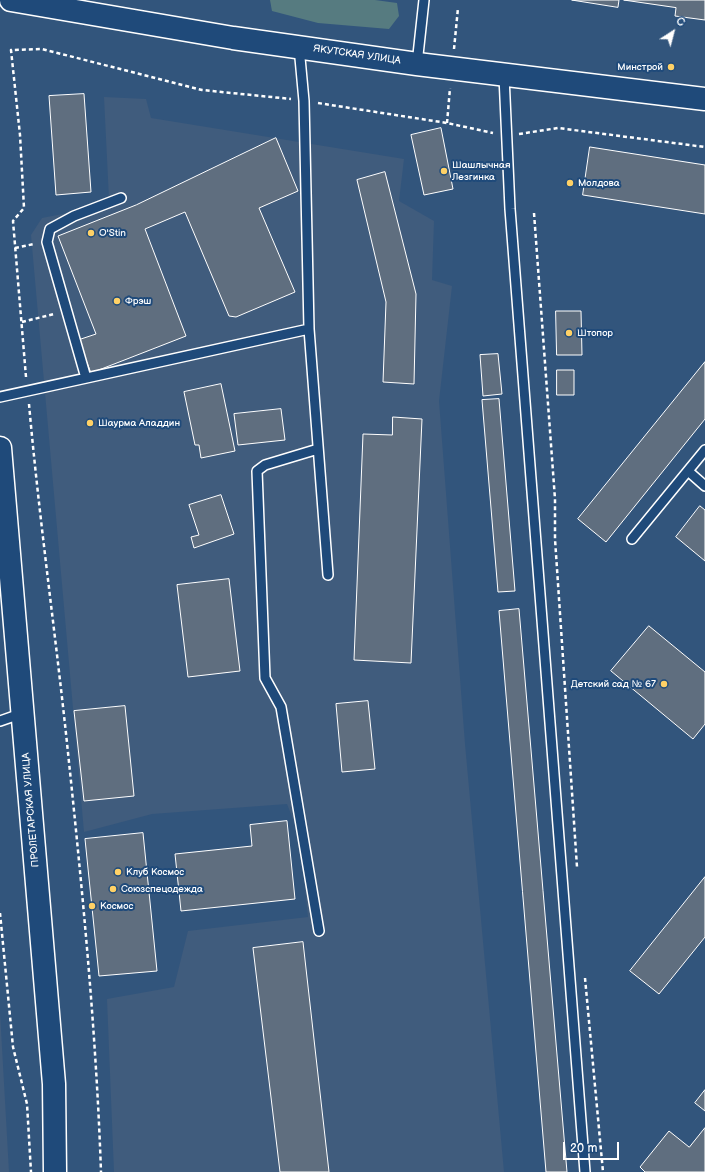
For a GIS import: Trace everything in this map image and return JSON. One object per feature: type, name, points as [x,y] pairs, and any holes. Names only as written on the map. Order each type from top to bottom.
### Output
[{"type":"street","name":"ЯКУТСКАЯ УЛИЦА","points":[[11,0],[299,47],[416,64],[504,76],[705,99]]},
{"type":"street","name":"ПРОЛЕТАРСКАЯ УЛИЦА","points":[[0,448],[54,1084],[55,1172]]},
{"type":"lane","points":[[416,64],[423,1]]},
{"type":"lane","points":[[299,47],[304,101],[309,329],[328,575]]},
{"type":"lane","points":[[504,76],[510,209],[585,1172]]},
{"type":"lane","points":[[86,378],[47,242],[50,229],[74,216],[121,198]]},
{"type":"lane","points":[[0,397],[309,329]]},
{"type":"lane","points":[[318,449],[265,465],[257,471],[265,678],[281,707],[319,931]]},
{"type":"lane","points":[[632,539],[705,450]]},
{"type":"lane","points":[[688,471],[705,486]]},
{"type":"lane","points":[[0,721],[23,713]]},
{"type":"path","points":[[101,1172],[98,1071],[89,958],[28,391],[15,248],[13,221],[24,208],[20,135],[10,50],[42,49],[202,90],[271,96],[447,123],[507,136],[558,128],[705,146]]},
{"type":"path","points":[[534,213],[555,499],[555,539],[577,871]]},
{"type":"path","points":[[15,248],[47,242]]},
{"type":"path","points":[[22,322],[67,311]]},
{"type":"path","points":[[0,913],[13,1047],[27,1104],[30,1172]]},
{"type":"path","points":[[584,973],[588,992],[603,1172]]},
{"type":"shaded area","points":[[104,97],[146,99],[151,118],[404,159],[399,201],[434,221],[432,280],[452,286],[439,401],[465,744],[504,1172],[114,1172],[107,999],[174,987],[188,931],[308,917],[300,837],[287,804],[152,814],[84,832],[31,235],[42,218],[73,212],[109,199]]},
{"type":"shaded area","points":[[0,1012],[9,1172],[0,1172]]},
{"type":"green space","points":[[270,0],[375,0],[397,3],[399,16],[389,29],[318,23],[272,11]]},
{"type":"building","points":[[572,0],[619,0],[618,7]]},
{"type":"building","points":[[624,0],[705,0],[705,20],[675,16],[676,8]]},
{"type":"building","points":[[84,94],[91,192],[56,195],[49,96]]},
{"type":"building","points":[[441,128],[453,189],[424,195],[411,135]]},
{"type":"building","points":[[276,138],[298,191],[259,208],[295,292],[236,317],[229,316],[185,212],[145,229],[186,336],[91,373],[78,340],[96,334],[58,236],[136,205]]},
{"type":"building","points":[[590,147],[705,165],[705,214],[583,195]]},
{"type":"building","points":[[385,172],[416,294],[414,384],[383,382],[386,302],[357,180]]},
{"type":"building","name":"Штопор","points":[[556,311],[581,311],[582,355],[557,355]]},
{"type":"building","points":[[498,354],[502,394],[483,396],[480,355]]},
{"type":"building","points":[[705,362],[705,419],[606,542],[578,519]]},
{"type":"building","points":[[557,370],[574,370],[574,395],[557,395]]},
{"type":"building","points":[[221,384],[235,451],[201,458],[199,445],[195,445],[184,392]]},
{"type":"building","points":[[499,399],[515,591],[498,592],[482,400]]},
{"type":"building","points":[[281,409],[285,440],[238,445],[234,414]]},
{"type":"building","points":[[393,417],[422,419],[411,663],[354,660],[363,434],[392,435]]},
{"type":"building","points":[[221,495],[234,534],[194,548],[191,537],[199,535],[189,505]]},
{"type":"building","points":[[700,506],[705,510],[705,561],[676,537]]},
{"type":"building","points":[[229,579],[240,671],[188,677],[177,585]]},
{"type":"building","points":[[519,609],[567,1172],[546,1172],[499,611]]},
{"type":"building","name":"Детский сад № 67","points":[[649,626],[705,672],[705,724],[693,739],[611,671]]},
{"type":"building","points":[[368,701],[375,769],[342,772],[336,704]]},
{"type":"building","points":[[125,706],[134,796],[84,801],[74,711]]},
{"type":"building","points":[[287,821],[295,899],[181,911],[175,854],[252,846],[250,825]]},
{"type":"building","name":"Клуб Космос","points":[[143,833],[157,971],[99,976],[85,839]]},
{"type":"building","points":[[705,877],[705,937],[659,994],[630,971]]},
{"type":"building","points":[[303,942],[329,1172],[280,1172],[253,948]]},
{"type":"building","points":[[705,1090],[705,1111],[695,1103]]},
{"type":"building","points":[[705,1128],[705,1172],[645,1172],[640,1167],[669,1131],[689,1147]]},
{"type":"place","name":"Минстрой","points":[[671,67]]},
{"type":"place","name":"Шашлычная Лезгинка","points":[[444,171]]},
{"type":"place","name":"Молдова","points":[[570,183]]},
{"type":"place","name":"O'Stin","points":[[91,233]]},
{"type":"place","name":"Фрэш","points":[[117,301]]},
{"type":"place","name":"Штопор","points":[[569,333]]},
{"type":"place","name":"Шаурма Аладдин","points":[[90,423]]},
{"type":"place","name":"Детский сад № 67","points":[[664,684]]},
{"type":"place","name":"Клуб Космос","points":[[118,872]]},
{"type":"place","name":"Союзспецодежда","points":[[113,889]]},
{"type":"place","name":"Космос","points":[[92,906]]}]
